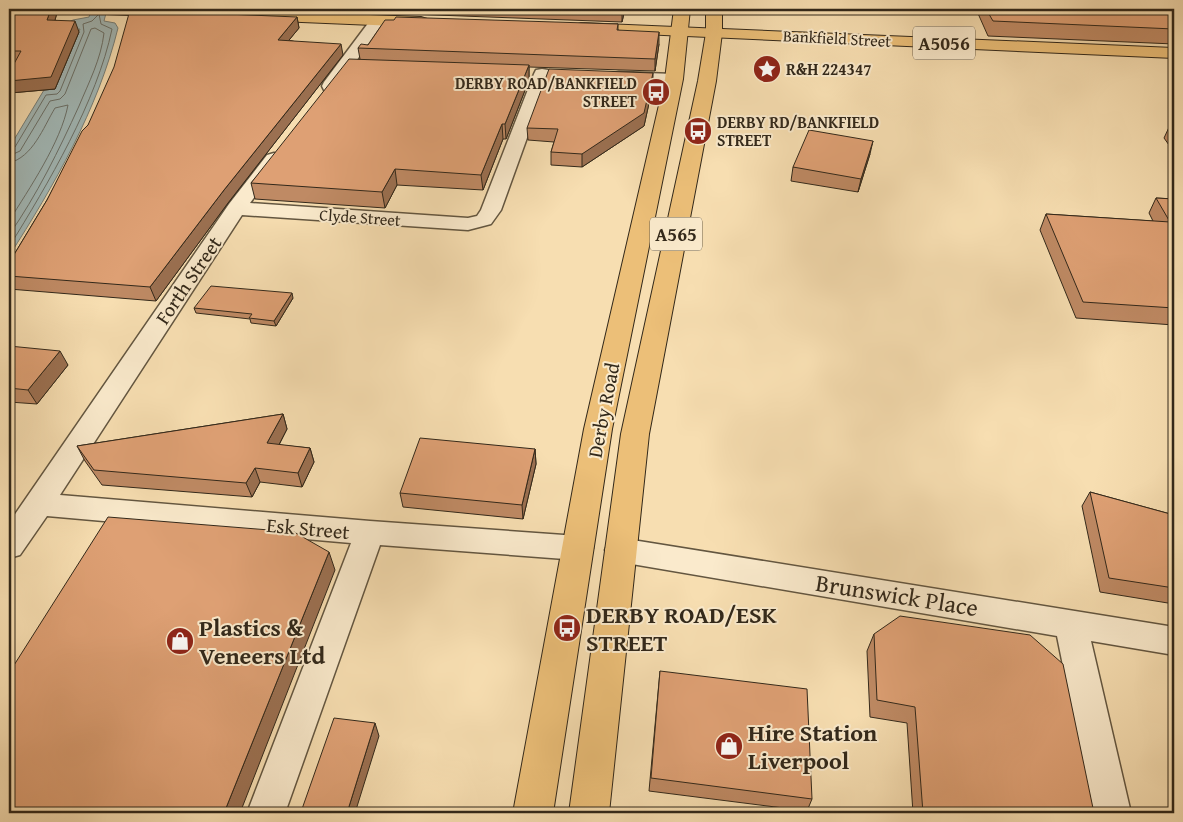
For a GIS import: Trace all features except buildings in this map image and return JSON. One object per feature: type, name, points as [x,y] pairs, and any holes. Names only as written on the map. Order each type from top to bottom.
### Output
[{"type":"main road","points":[[106,9],[374,17],[436,23]]},
{"type":"main road","name":"Derby Road","points":[[534,813],[598,429],[674,79],[682,9]]},
{"type":"main road","points":[[679,31],[691,28],[708,17]]},
{"type":"main road","points":[[666,116],[679,99],[691,42],[699,36],[708,17]]},
{"type":"main road","name":"Derby Road","points":[[588,813],[635,434],[707,81],[708,17]]},
{"type":"main road","name":"Bankfield Street","points":[[679,31],[708,17],[1174,53]]},
{"type":"main road","name":"A5056","points":[[562,27],[679,31]]},
{"type":"street","points":[[315,105],[356,66],[374,17]]},
{"type":"street","points":[[522,73],[560,74]]},
{"type":"street","name":"Clyde Street","points":[[236,208],[468,224],[484,220],[491,210],[542,74]]},
{"type":"street","points":[[608,76],[674,79]]},
{"type":"street","name":"Forth Street","points":[[9,546],[236,208],[285,145]]},
{"type":"street","name":"Esk Street","points":[[39,504],[370,533],[578,548]]},
{"type":"street","points":[[266,813],[370,533]]},
{"type":"street","name":"Brunswick Place","points":[[620,550],[1174,641]]},
{"type":"street","points":[[1071,624],[1112,813]]},
{"type":"water","points":[[92,9],[107,9],[104,21],[115,23],[118,28],[99,88],[87,117],[58,174],[9,256],[9,148],[44,90],[55,89],[80,29],[70,30],[63,25],[73,20],[89,17]]},
{"type":"place","name":"R&H 224347","points":[[767,69]]},
{"type":"place","name":"DERBY ROAD/BANKFIELD STREET","points":[[656,92]]},
{"type":"place","name":"DERBY RD/BANKFIELD STREET","points":[[698,131]]},
{"type":"place","name":"DERBY ROAD/ESK STREET","points":[[567,628]]},
{"type":"place","name":"Plastics & Veneers Ltd","points":[[180,641]]},
{"type":"place","name":"Hire Station Liverpool","points":[[729,746]]}]
